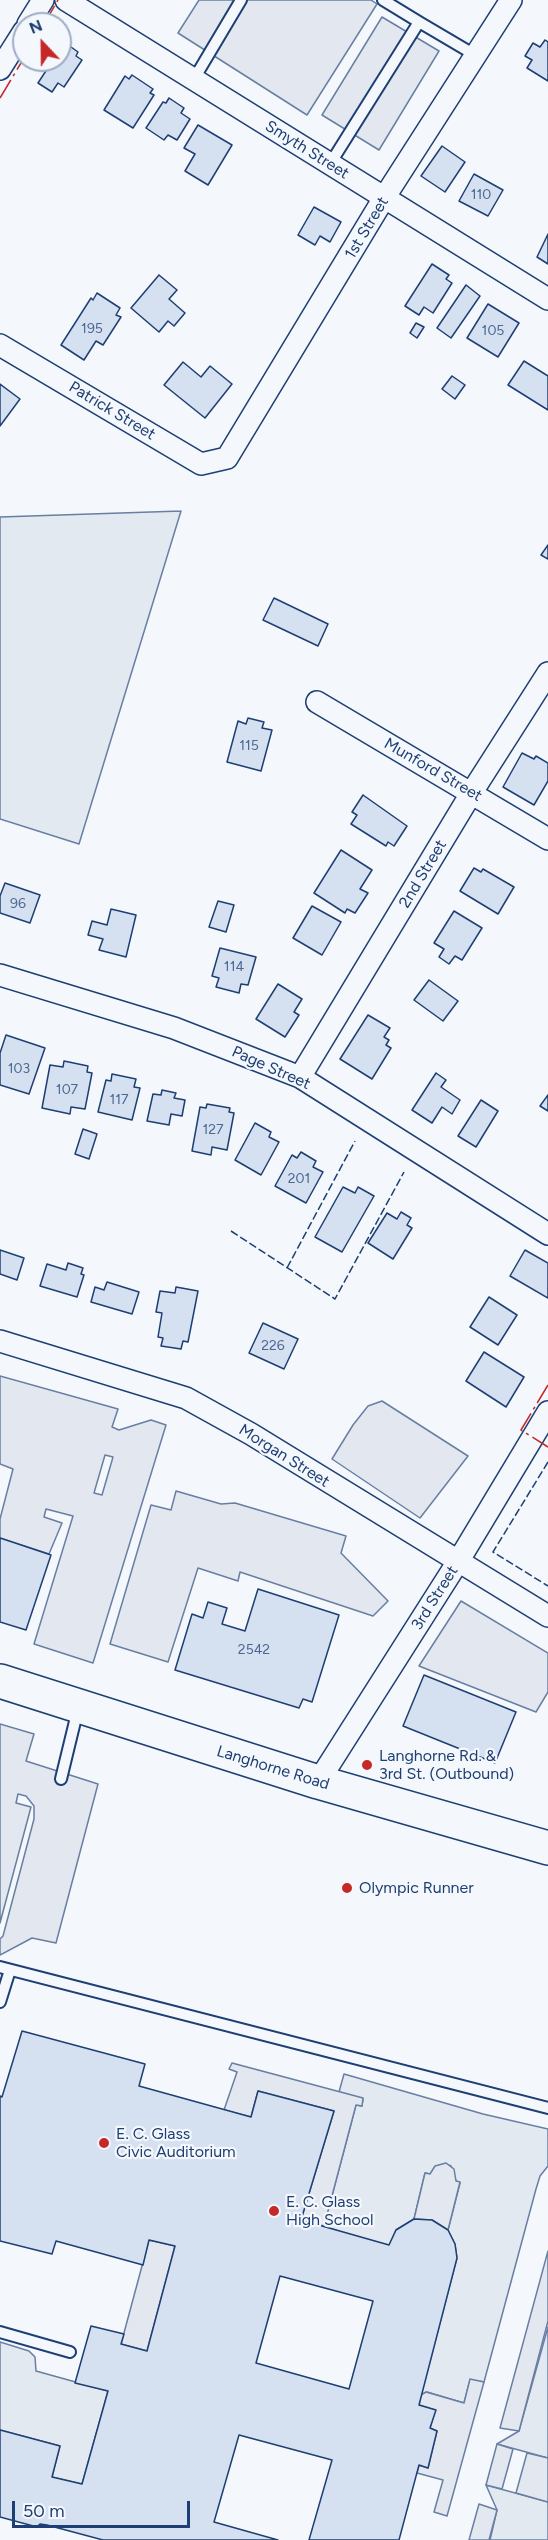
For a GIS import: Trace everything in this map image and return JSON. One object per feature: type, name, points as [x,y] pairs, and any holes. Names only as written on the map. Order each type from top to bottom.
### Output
[{"type":"main road","name":"Langhorne Road","points":[[0,1681],[318,1782],[548,1848]]},
{"type":"street","name":"Smyth Street","points":[[66,0],[548,299]]},
{"type":"street","name":"1st Street","points":[[227,458],[384,198],[511,0]]},
{"type":"street","points":[[0,69],[12,50]]},
{"type":"street","name":"Patrick Street","points":[[0,345],[201,464],[227,458]]},
{"type":"street","name":"2nd Street","points":[[300,1077],[472,792],[548,673]]},
{"type":"street","name":"Munford Street","points":[[317,702],[548,839]]},
{"type":"street","name":"Page Street","points":[[0,975],[174,1028],[300,1077],[548,1234]]},
{"type":"street","name":"Morgan Street","points":[[0,1341],[186,1398],[251,1434],[388,1521],[459,1560],[548,1616]]},
{"type":"street","name":"3rd Street","points":[[318,1782],[459,1560],[548,1412]]},
{"type":"lane","points":[[194,79],[241,0]]},
{"type":"lane","points":[[383,0],[475,55]]},
{"type":"lane","points":[[330,164],[419,22]]},
{"type":"lane","points":[[61,1779],[79,1706]]},
{"type":"lane","points":[[0,2002],[5,1968],[548,2108]]},
{"type":"lane","points":[[0,2332],[70,2352]]},
{"type":"shaded area","points":[[199,0],[371,0],[377,4],[307,115],[178,33]]},
{"type":"shaded area","points":[[382,17],[439,51],[379,150],[322,115]]},
{"type":"shaded area","points":[[181,511],[79,844],[0,819],[0,517]]},
{"type":"shaded area","points":[[0,1376],[118,1409],[112,1427],[119,1430],[151,1420],[166,1425],[93,1663],[34,1644],[73,1516],[46,1509],[44,1517],[62,1523],[49,1554],[0,1538],[0,1519],[13,1469],[0,1464]],"holes":[[[105,1455],[113,1457],[102,1495],[94,1493]]]},
{"type":"shaded area","points":[[382,1401],[468,1456],[420,1518],[332,1459],[368,1406]]},
{"type":"shaded area","points":[[176,1491],[221,1504],[235,1503],[346,1536],[341,1553],[388,1601],[373,1616],[240,1572],[238,1581],[198,1568],[168,1662],[110,1644],[151,1505],[171,1510]]},
{"type":"shaded area","points":[[461,1601],[548,1653],[548,1692],[536,1712],[419,1666]]},
{"type":"shaded area","points":[[0,1724],[34,1734],[26,1761],[98,1784],[56,1943],[32,1938],[0,1955],[0,1939],[3,1936],[34,1819],[34,1806],[26,1796],[18,1794],[16,1803],[31,1807],[0,1923]]},
{"type":"shaded area","points":[[232,2063],[363,2098],[362,2106],[356,2105],[324,2226],[301,2220],[334,2111],[258,2091],[251,2117],[224,2110],[237,2072],[229,2069]]},
{"type":"shaded area","points":[[344,2074],[483,2114],[548,2129],[548,2166],[540,2176],[536,2189],[484,2382],[470,2380],[464,2403],[427,2392],[421,2395],[457,2258],[455,2244],[448,2230],[460,2183],[456,2181],[451,2166],[446,2164],[430,2174],[425,2173],[414,2219],[396,2230],[387,2250],[324,2226],[356,2105],[362,2106],[363,2099],[339,2092]]},
{"type":"shaded area","points":[[446,2163],[454,2169],[456,2181],[460,2182],[448,2230],[432,2220],[414,2219],[425,2173],[430,2174],[435,2166]]},
{"type":"shaded area","points":[[149,2240],[175,2246],[147,2351],[121,2344]]},
{"type":"shaded area","points":[[548,2251],[548,2321],[519,2431],[500,2428]]},
{"type":"shaded area","points":[[548,2327],[548,2458],[497,2444],[519,2431]]},
{"type":"shaded area","points":[[0,2342],[29,2351],[35,2357],[36,2371],[108,2391],[82,2484],[52,2477],[60,2446],[0,2430]]},
{"type":"shaded area","points":[[470,2379],[484,2382],[447,2516],[434,2512],[443,2480],[417,2473],[419,2465],[428,2468],[437,2431],[430,2428],[435,2410],[419,2405],[421,2395],[426,2392],[464,2403]]},
{"type":"shaded area","points":[[497,2444],[513,2449],[502,2489],[486,2485]]},
{"type":"shaded area","points":[[527,2453],[548,2458],[548,2502],[516,2493]]},
{"type":"shaded area","points":[[486,2485],[548,2502],[548,2540],[490,2540],[497,2510]]},
{"type":"shaded area","points":[[479,2504],[497,2510],[489,2540],[469,2540]]},
{"type":"building","points":[[545,40],[548,42],[548,81],[527,68],[532,60],[525,56],[533,43],[540,47]]},
{"type":"building","points":[[72,48],[78,52],[76,56],[82,60],[64,87],[58,83],[52,92],[38,83],[45,72],[72,72]]},
{"type":"building","points":[[132,75],[153,89],[150,93],[154,95],[133,128],[104,110],[125,76],[129,79]]},
{"type":"building","points":[[169,98],[184,108],[181,113],[190,119],[177,140],[168,135],[164,140],[146,128],[163,102],[166,103]]},
{"type":"building","points":[[198,125],[232,145],[208,185],[185,171],[195,154],[184,148]]},
{"type":"building","points":[[442,146],[465,162],[445,192],[421,176]]},
{"type":"building","points":[[474,174],[503,190],[488,216],[459,201]]},
{"type":"building","points":[[314,207],[341,222],[330,242],[320,236],[315,245],[298,235]]},
{"type":"building","points":[[548,234],[548,264],[537,257]]},
{"type":"building","points":[[432,264],[449,275],[446,279],[452,283],[433,313],[424,307],[419,315],[405,306]]},
{"type":"building","points":[[159,275],[177,290],[169,299],[185,313],[174,326],[168,321],[159,332],[131,308]]},
{"type":"building","points":[[466,285],[480,296],[451,338],[437,328]]},
{"type":"building","points":[[97,293],[120,308],[116,315],[121,317],[103,345],[96,341],[84,360],[61,345],[91,298],[93,300]]},
{"type":"building","points":[[488,304],[519,323],[498,357],[467,338]]},
{"type":"building","points":[[416,323],[424,327],[417,338],[410,333]]},
{"type":"building","points":[[524,361],[548,376],[548,410],[508,385]]},
{"type":"building","points":[[183,362],[201,377],[210,366],[232,384],[205,418],[164,385]]},
{"type":"building","points":[[452,376],[465,385],[455,399],[442,389]]},
{"type":"building","points":[[0,384],[20,399],[0,426]]},
{"type":"building","points":[[548,545],[548,559],[541,555]]},
{"type":"building","points":[[274,598],[328,624],[318,646],[263,620]]},
{"type":"building","points":[[248,718],[264,722],[262,728],[272,730],[261,771],[227,762],[238,721],[246,724]]},
{"type":"building","points":[[522,753],[534,759],[536,756],[548,763],[548,781],[534,805],[503,787]]},
{"type":"building","points":[[363,795],[407,826],[394,846],[388,842],[386,846],[351,824],[357,815],[352,812]]},
{"type":"building","points":[[341,850],[372,870],[360,889],[368,893],[355,913],[347,909],[345,913],[314,893]]},
{"type":"building","points":[[474,868],[481,872],[483,869],[514,887],[498,914],[460,891]]},
{"type":"building","points":[[5,883],[40,895],[30,923],[0,913],[0,896]]},
{"type":"building","points":[[218,901],[234,905],[226,932],[209,927]]},
{"type":"building","points":[[312,906],[341,922],[322,955],[293,938]]},
{"type":"building","points":[[111,909],[136,915],[126,957],[99,950],[103,939],[88,935],[92,921],[107,925]]},
{"type":"building","points":[[454,911],[482,928],[462,960],[455,956],[449,964],[439,957],[444,949],[434,943]]},
{"type":"building","points":[[220,948],[256,957],[248,985],[241,984],[239,993],[216,987],[219,978],[212,976]]},
{"type":"building","points":[[429,980],[458,1001],[443,1021],[414,1000]]},
{"type":"building","points":[[278,984],[302,999],[294,1012],[299,1015],[285,1037],[256,1019]]},
{"type":"building","points":[[368,1015],[390,1028],[384,1037],[389,1040],[386,1045],[391,1048],[372,1079],[340,1059]]},
{"type":"building","points":[[6,1035],[45,1048],[29,1094],[0,1085],[0,1053]]},
{"type":"building","points":[[64,1061],[88,1066],[87,1072],[92,1073],[85,1109],[71,1107],[70,1114],[42,1108],[50,1065],[63,1067]]},
{"type":"building","points":[[436,1073],[446,1080],[441,1087],[460,1100],[452,1114],[442,1107],[432,1123],[412,1110]]},
{"type":"building","points":[[112,1074],[136,1079],[134,1087],[140,1088],[132,1120],[98,1112],[106,1080],[111,1081]]},
{"type":"building","points":[[162,1090],[176,1093],[174,1098],[185,1100],[182,1116],[171,1114],[169,1125],[147,1121],[153,1094],[161,1095]]},
{"type":"building","points":[[548,1095],[548,1111],[540,1106]]},
{"type":"building","points":[[481,1100],[498,1111],[476,1147],[458,1136]]},
{"type":"building","points":[[207,1104],[230,1108],[229,1112],[234,1113],[227,1150],[212,1147],[211,1155],[192,1151],[200,1107],[206,1108]]},
{"type":"building","points":[[255,1123],[271,1132],[269,1137],[279,1142],[261,1175],[235,1160]]},
{"type":"building","points":[[83,1129],[97,1134],[89,1159],[75,1154]]},
{"type":"building","points":[[301,1152],[316,1161],[313,1167],[323,1172],[306,1203],[275,1186],[292,1155],[297,1158]]},
{"type":"building","points":[[343,1187],[355,1193],[358,1187],[374,1196],[342,1252],[315,1237]]},
{"type":"building","points":[[401,1212],[411,1218],[407,1225],[412,1228],[393,1259],[368,1243],[387,1213],[397,1219]]},
{"type":"building","points":[[0,1250],[24,1258],[17,1280],[0,1274]]},
{"type":"building","points":[[525,1250],[548,1263],[548,1298],[510,1276]]},
{"type":"building","points":[[68,1263],[83,1268],[81,1274],[84,1275],[77,1297],[40,1286],[47,1264],[66,1270]]},
{"type":"building","points":[[107,1282],[139,1292],[132,1314],[91,1302],[95,1287],[104,1290]]},
{"type":"building","points":[[176,1287],[198,1291],[188,1342],[183,1341],[181,1349],[161,1346],[163,1338],[158,1337],[162,1313],[156,1312],[160,1291],[175,1293]]},
{"type":"building","points":[[489,1297],[517,1315],[498,1345],[470,1327]]},
{"type":"building","points":[[263,1323],[298,1339],[284,1369],[249,1353]]},
{"type":"building","points":[[484,1352],[524,1377],[506,1407],[466,1381]]},
{"type":"building","points":[[0,1538],[51,1555],[26,1630],[0,1622]]},
{"type":"building","points":[[258,1589],[339,1615],[312,1702],[303,1699],[299,1708],[175,1670],[192,1614],[203,1618],[208,1602],[227,1608],[222,1624],[245,1631]]},
{"type":"building","points":[[424,1675],[516,1712],[495,1763],[403,1726]]},
{"type":"building","points":[[22,2031],[145,2064],[139,2086],[251,2117],[258,2091],[334,2111],[301,2220],[389,2245],[396,2230],[414,2219],[432,2220],[448,2230],[455,2244],[457,2258],[419,2405],[436,2410],[430,2428],[437,2431],[428,2468],[419,2465],[399,2540],[309,2540],[332,2460],[239,2435],[214,2522],[278,2540],[103,2540],[47,2525],[40,2524],[37,2527],[0,2517],[0,2430],[60,2446],[52,2477],[82,2484],[108,2391],[75,2383],[91,2326],[124,2334],[121,2344],[147,2351],[175,2246],[149,2240],[143,2265],[56,2241],[52,2254],[0,2241],[0,2096],[2,2097]],"holes":[[[280,2276],[373,2301],[349,2389],[256,2363]]]},
{"type":"fence","points":[[287,1268],[355,1141]]},
{"type":"fence","points":[[231,1231],[335,1299],[404,1172]]},
{"type":"fence","points":[[548,1462],[493,1552],[548,1586]]},
{"type":"power","points":[[51,12],[58,0]]},
{"type":"power","points":[[0,98],[16,72]]},
{"type":"power","points":[[548,1385],[521,1430],[548,1447]]},
{"type":"place","name":"Langhorne Rd. & 3rd St. (Outbound)","points":[[367,1765]]},
{"type":"place","name":"Olympic Runner","points":[[347,1888]]},
{"type":"place","name":"E. C. Glass Civic Auditorium","points":[[104,2143]]},
{"type":"place","name":"E. C. Glass High School","points":[[274,2211]]}]
